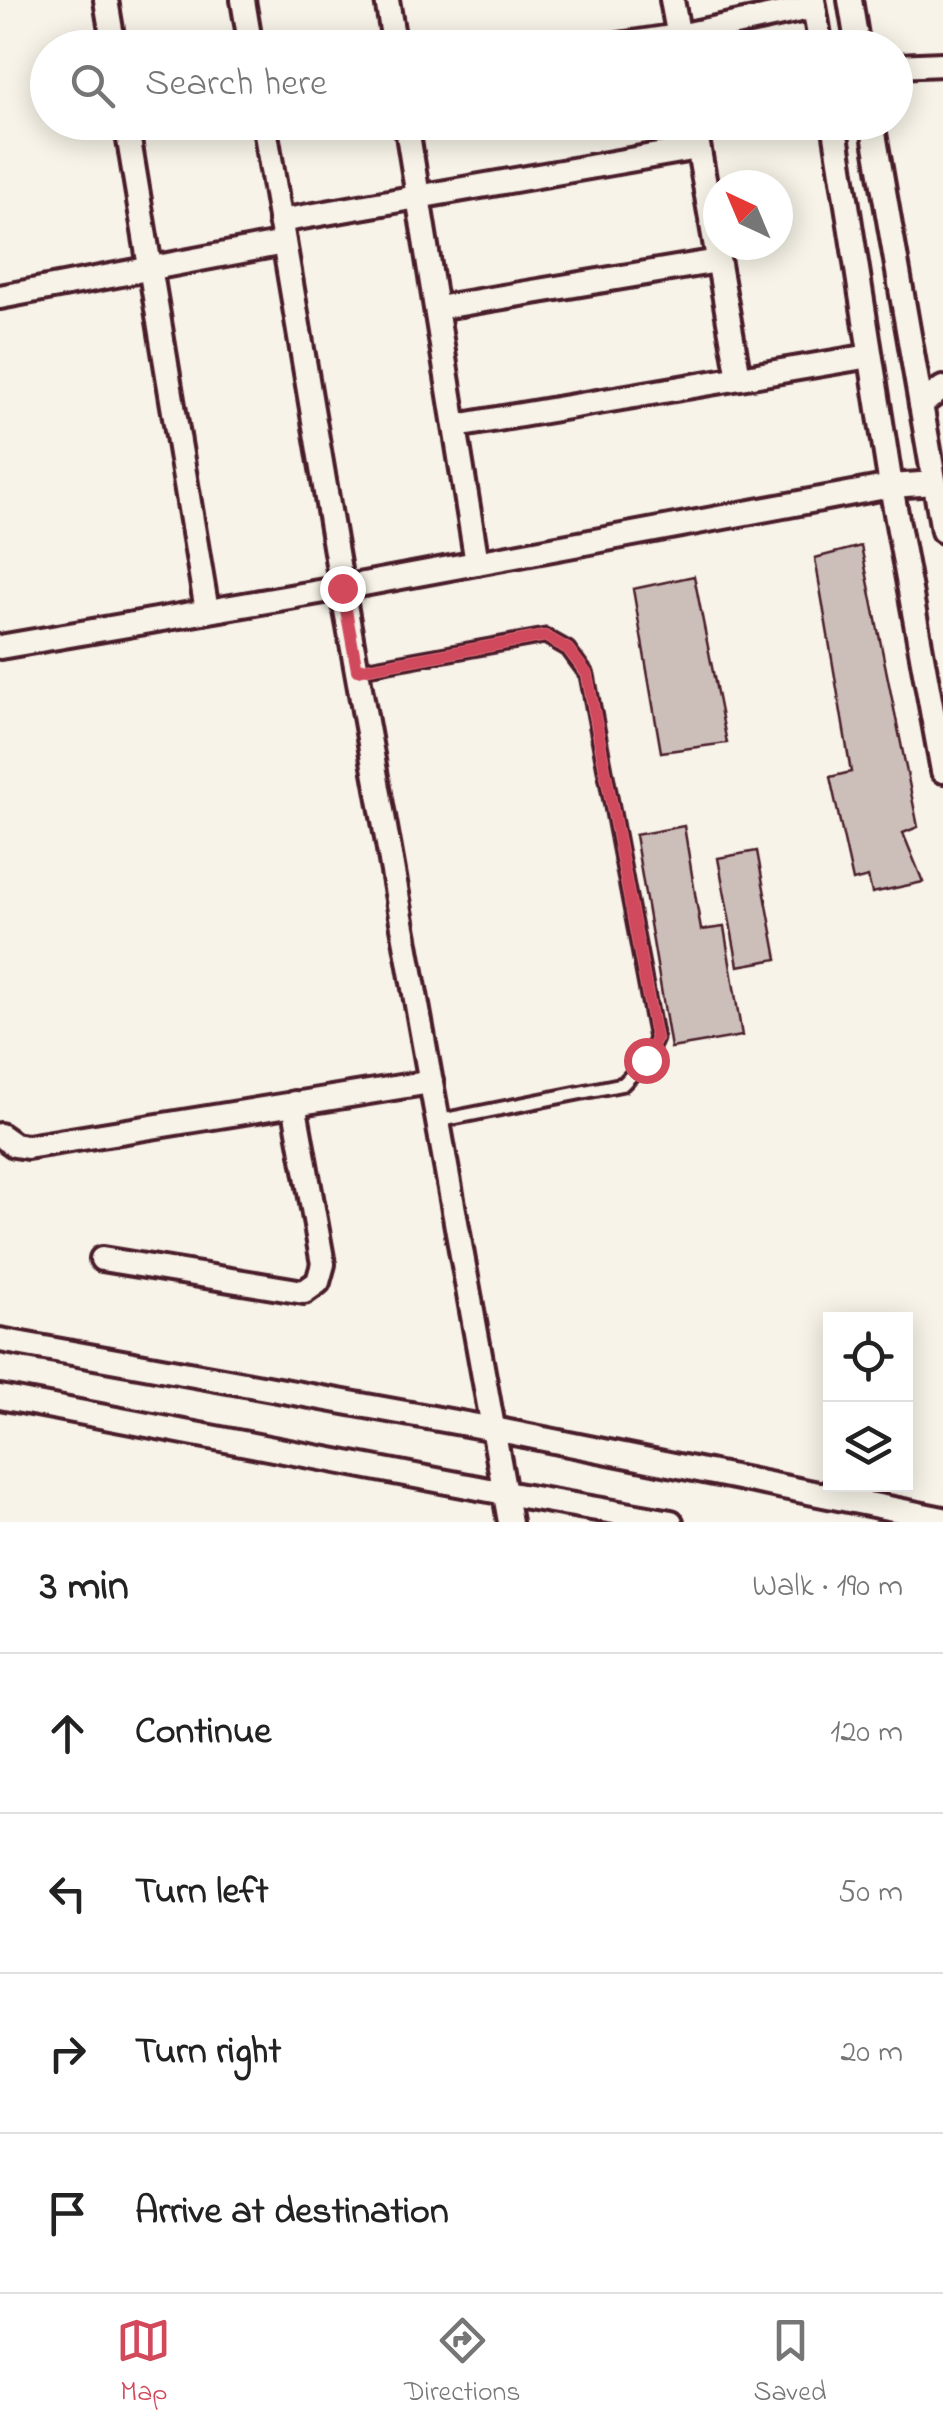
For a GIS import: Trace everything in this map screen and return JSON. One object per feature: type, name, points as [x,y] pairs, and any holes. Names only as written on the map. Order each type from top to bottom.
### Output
[{"type":"street","points":[[106,0],[111,30]]},
{"type":"street","points":[[243,0],[248,30]]},
{"type":"street","points":[[387,0],[392,30]]},
{"type":"street","points":[[672,0],[678,30]]},
{"type":"street","points":[[850,0],[855,30]]},
{"type":"street","points":[[721,30],[813,3],[818,30]]},
{"type":"street","points":[[913,65],[943,64]]},
{"type":"street","points":[[129,140],[207,611]]},
{"type":"street","points":[[267,140],[342,588],[510,1522]]},
{"type":"street","points":[[409,140],[477,563]]},
{"type":"street","points":[[697,140],[739,378]]},
{"type":"street","points":[[837,140],[891,486],[943,771]]},
{"type":"street","points":[[875,140],[943,531]]},
{"type":"street","points":[[0,297],[150,268],[417,197],[698,148]]},
{"type":"street","points":[[438,308],[718,262]]},
{"type":"street","points":[[456,426],[870,356]]},
{"type":"street","points":[[922,404],[943,388]]},
{"type":"street","points":[[0,647],[891,486],[935,484]]},
{"type":"street","points":[[0,1136],[14,1145],[27,1147],[431,1082]]},
{"type":"street","points":[[102,1259],[304,1292],[318,1282],[323,1264],[294,1104]]},
{"type":"street","points":[[0,1340],[494,1429],[943,1519]]},
{"type":"street","points":[[0,1397],[671,1522]]},
{"type":"lane","points":[[357,670],[545,636],[568,649],[587,674],[656,1039],[646,1060],[623,1084],[438,1122]]},
{"type":"building","points":[[861,546],[918,827],[903,833],[923,882],[872,893],[868,877],[853,881],[830,777],[851,772],[815,558]]},
{"type":"building","points":[[694,576],[727,743],[661,752],[633,589]]},
{"type":"building","points":[[684,826],[701,930],[724,927],[742,1036],[671,1048],[635,835]]},
{"type":"building","points":[[757,851],[777,959],[738,966],[718,858]]},
{"type":"route","points":[[342,588],[357,670],[545,636],[568,649],[587,674],[656,1039],[646,1060]]}]
